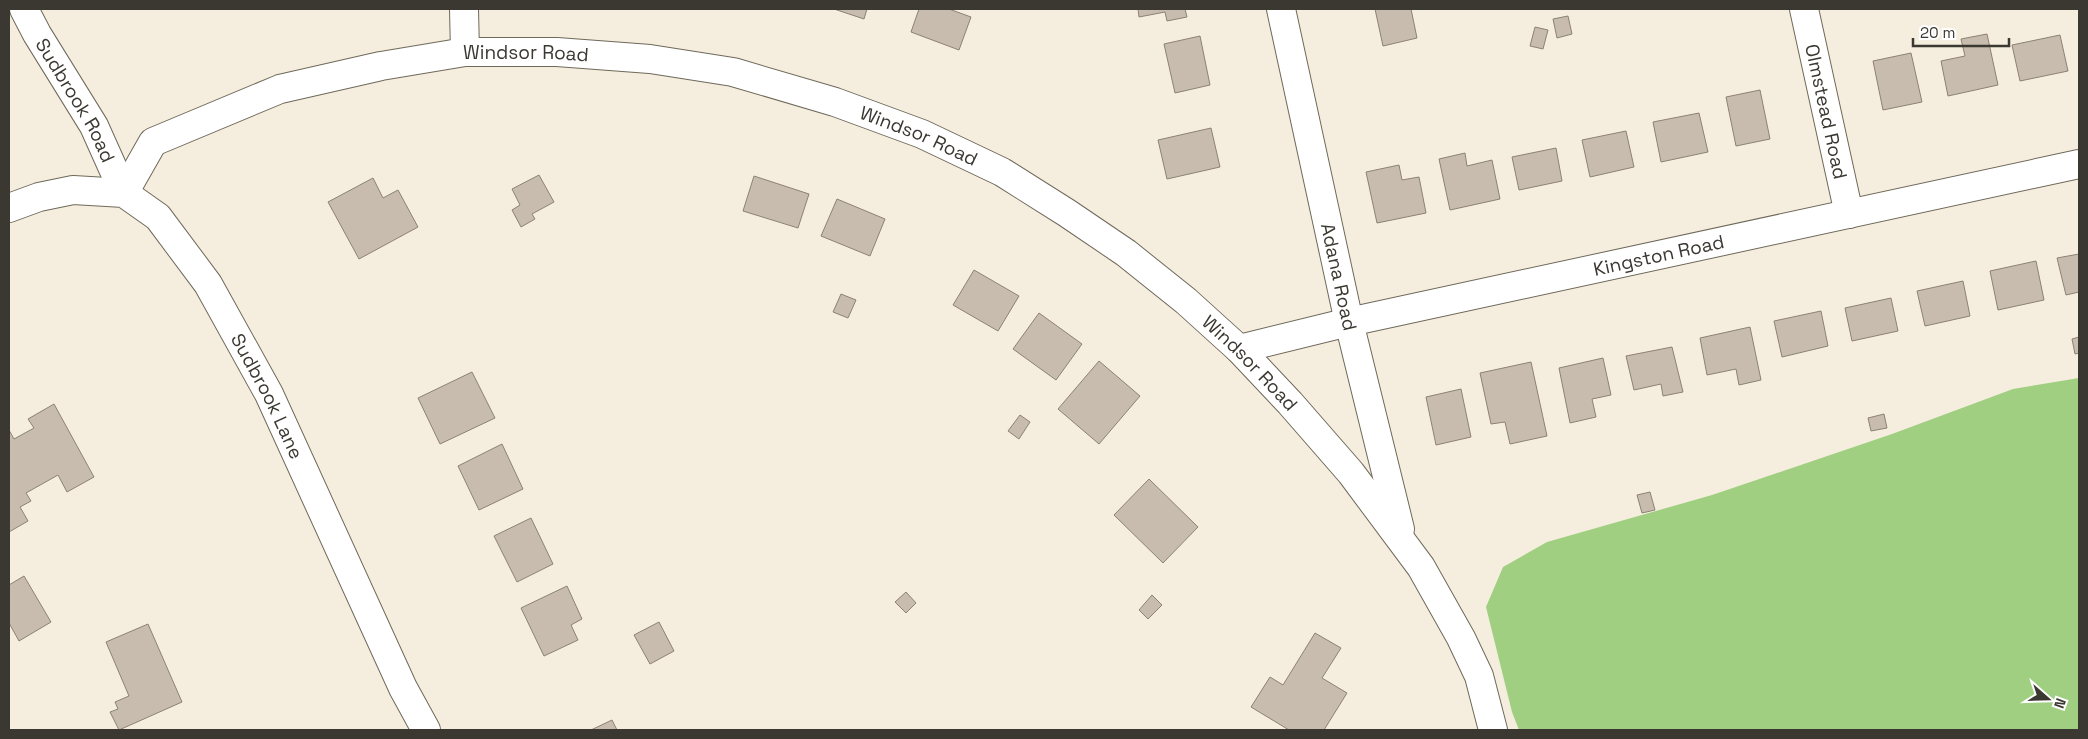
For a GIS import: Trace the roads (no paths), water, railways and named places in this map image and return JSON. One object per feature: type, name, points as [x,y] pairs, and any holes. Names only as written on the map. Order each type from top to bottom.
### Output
[{"type":"street","name":"Sudbrook Road","points":[[24,9],[37,34],[94,126],[124,193]]},
{"type":"street","points":[[464,9],[465,52]]},
{"type":"street","name":"Adana Road","points":[[1281,9],[1349,322],[1403,543]]},
{"type":"street","name":"Olmstead Road","points":[[1804,9],[1849,214]]},
{"type":"street","name":"Windsor Road","points":[[124,193],[153,142],[253,100],[280,89],[381,66],[465,52],[557,52],[650,59],[733,72],[835,102],[922,134],[1002,172],[1067,213],[1141,265],[1186,301],[1239,349],[1290,403],[1351,473],[1421,567],[1461,638],[1479,676],[1493,730]]},
{"type":"street","name":"Kingston Road","points":[[1239,349],[1349,322],[2079,164]]},
{"type":"street","points":[[9,208],[39,197],[73,190],[124,193]]},
{"type":"street","name":"Sudbrook Lane","points":[[124,193],[158,217],[208,284],[269,394],[403,688],[426,730]]}]
